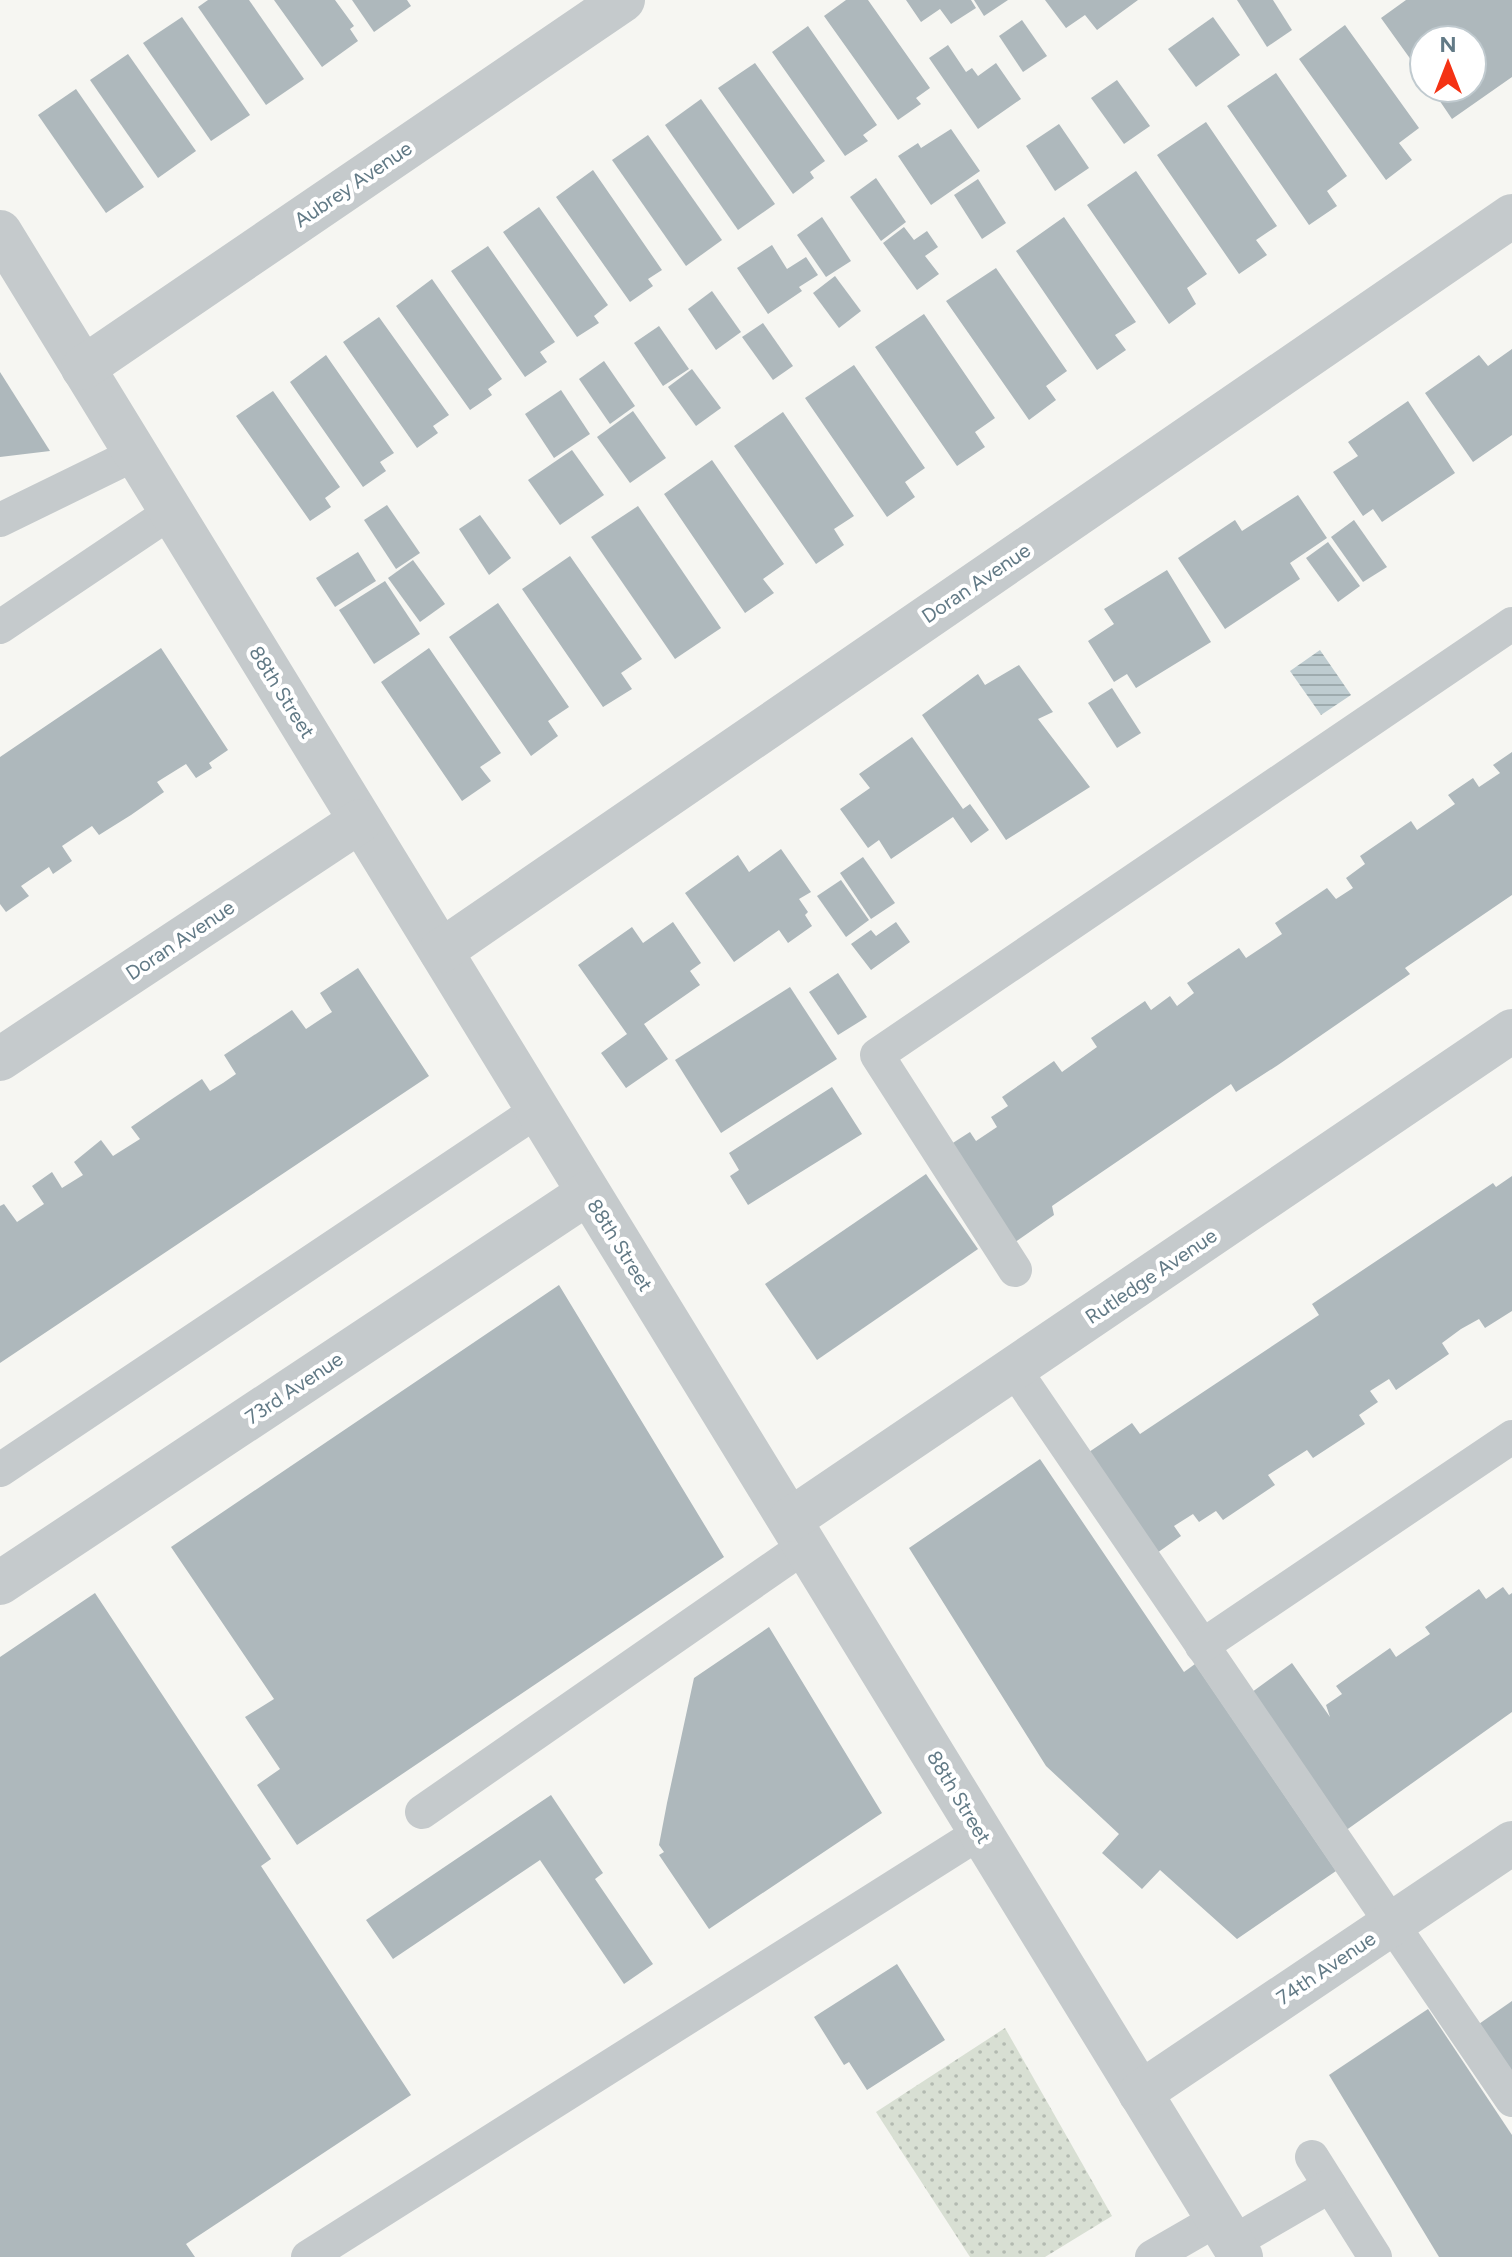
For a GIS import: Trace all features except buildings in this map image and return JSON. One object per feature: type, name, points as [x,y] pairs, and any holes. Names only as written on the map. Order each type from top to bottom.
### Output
[{"type":"street","name":"Aubrey Avenue","points":[[83,368],[623,0]]},
{"type":"street","name":"Doran Avenue","points":[[441,951],[1512,216]]},
{"type":"street","name":"88th Street","points":[[0,232],[1230,2240]]},
{"type":"street","name":"Doran Avenue","points":[[0,1059],[360,821]]},
{"type":"street","name":"Rutledge Avenue","points":[[798,1533],[1014,1369],[1512,1031]]},
{"type":"street","name":"73rd Avenue","points":[[0,1583],[588,1193]]},
{"type":"street","name":"74th Avenue","points":[[1140,2093],[1512,1843]]},
{"type":"lane","points":[[0,520],[135,454]]},
{"type":"lane","points":[[0,627],[171,512]]},
{"type":"lane","points":[[1015,1270],[877,1055],[1512,624]]},
{"type":"lane","points":[[0,1470],[538,1110]]},
{"type":"lane","points":[[1014,1369],[1512,2100]]},
{"type":"lane","points":[[1202,1646],[1512,1437]]},
{"type":"lane","points":[[422,1812],[798,1533]]},
{"type":"lane","points":[[308,2257],[981,1832]]},
{"type":"lane","points":[[1152,2257],[1230,2240],[1321,2172],[1375,2257]]},
{"type":"shaded area","points":[[1320,650],[1351,695],[1321,715],[1290,671]]},
{"type":"shaded area","points":[[1005,2028],[1112,2216],[1045,2257],[970,2257],[876,2112]]}]
